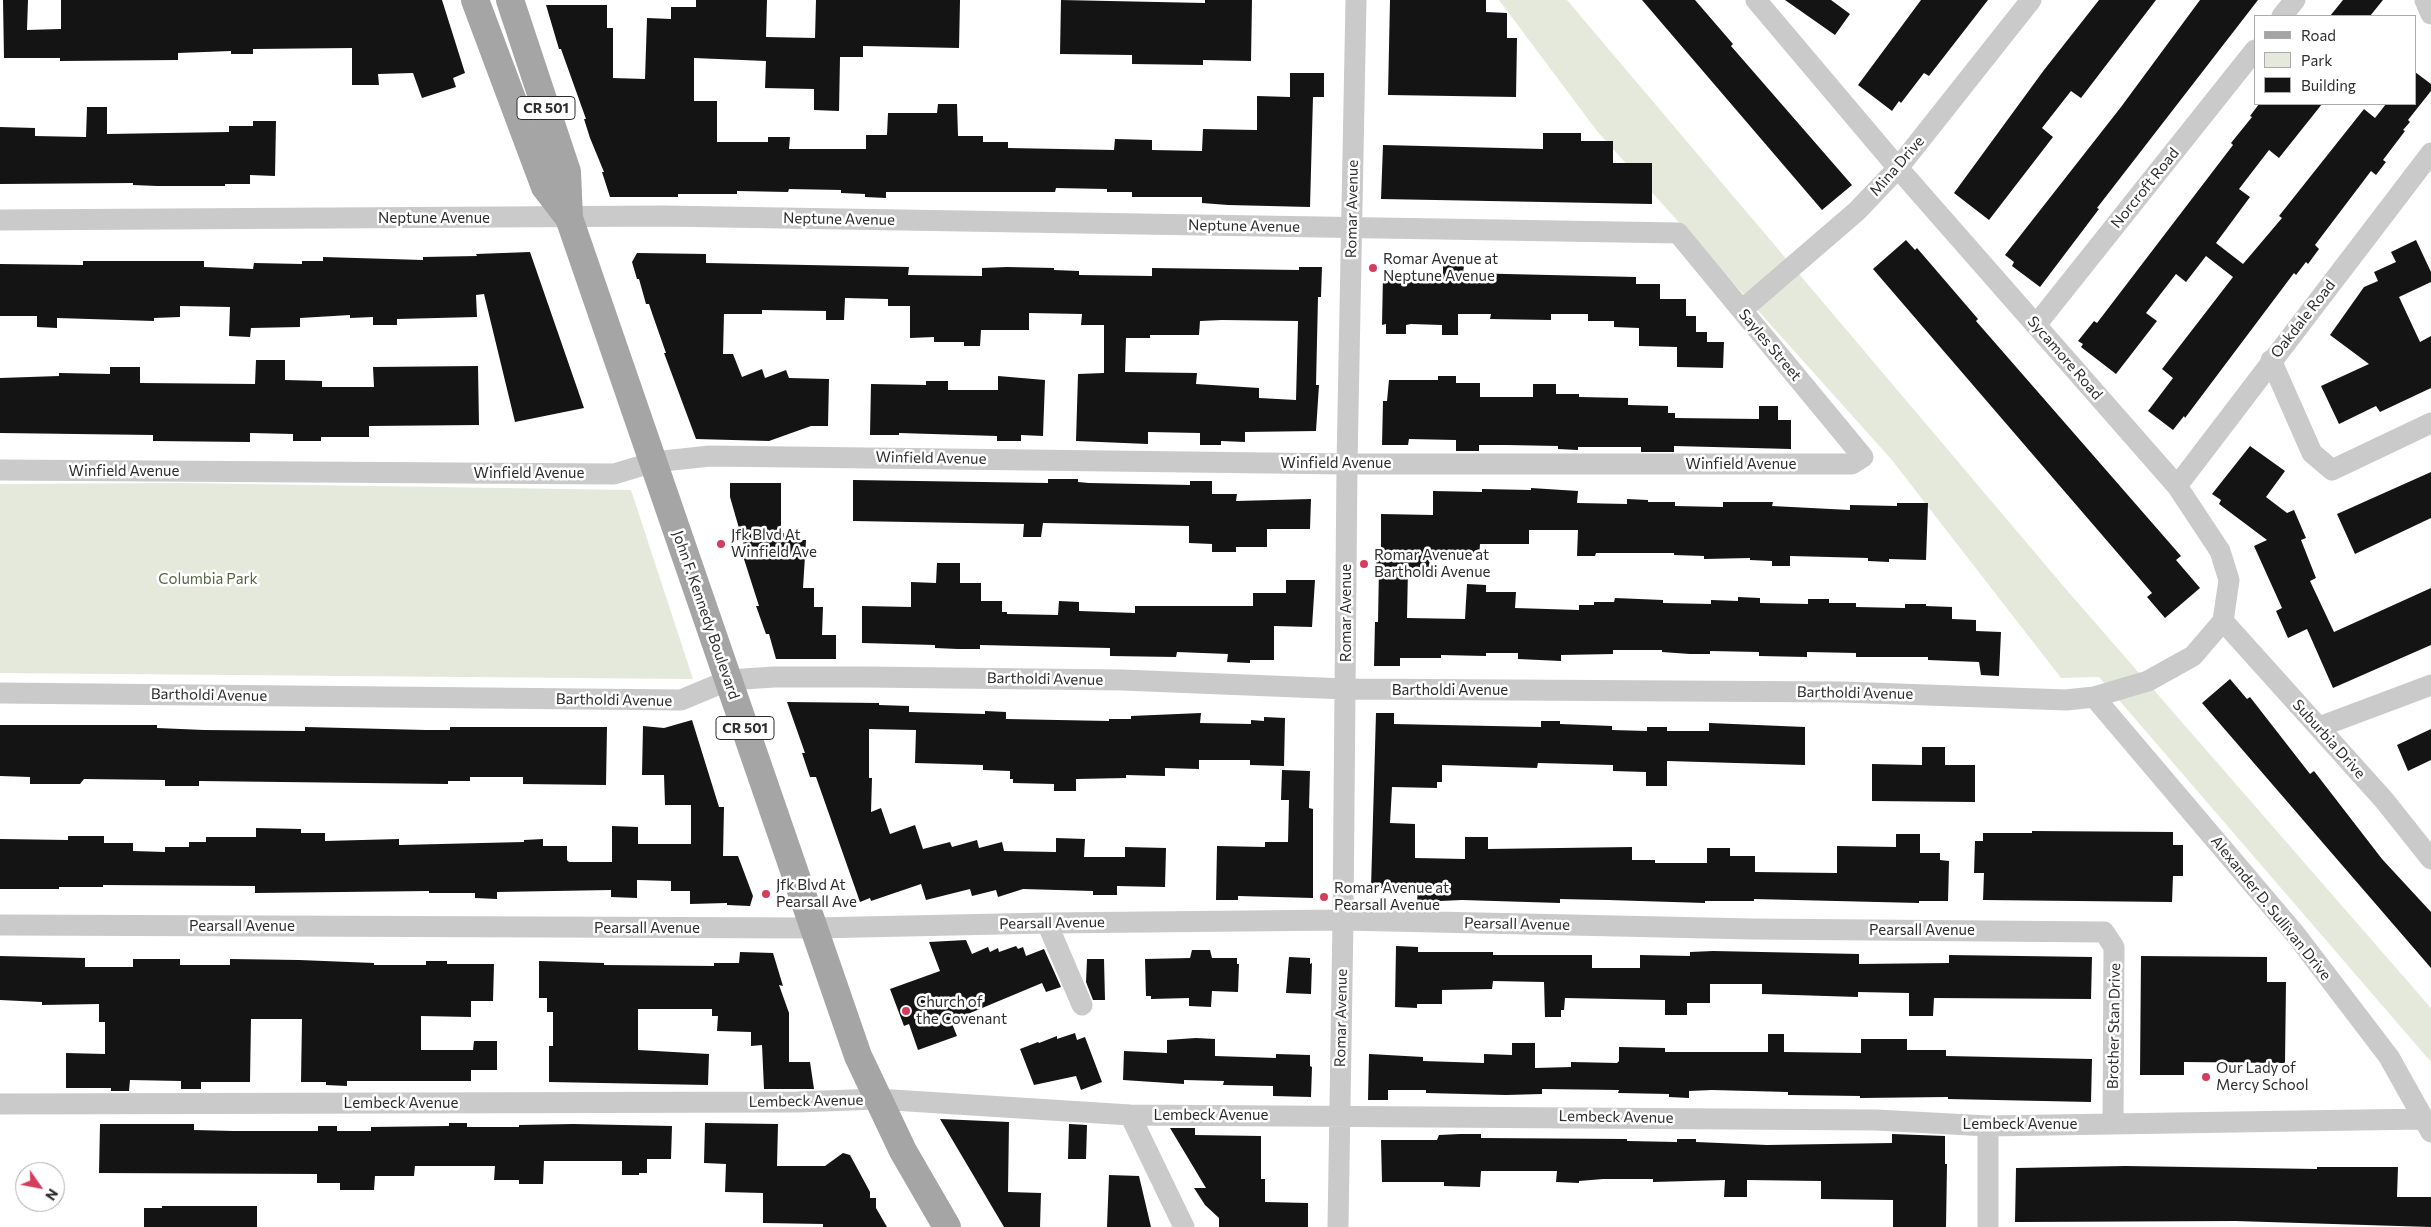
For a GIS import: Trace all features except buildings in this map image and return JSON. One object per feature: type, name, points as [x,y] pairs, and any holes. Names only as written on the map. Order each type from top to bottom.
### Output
[{"type":"main road","name":"John F. Kennedy Boulevard","points":[[475,0],[546,186],[569,218],[858,1056],[876,1099],[903,1151],[947,1227]]},
{"type":"main road","name":"John F. Kennedy Boulevard","points":[[510,0],[567,172],[569,218]]},
{"type":"street","name":"Romar Avenue","points":[[1338,1227],[1346,689],[1347,464],[1356,0]]},
{"type":"street","name":"Sycamore Road","points":[[1756,0],[1898,168],[2177,486],[2220,551],[2229,580],[2223,622]]},
{"type":"street","name":"Mina Drive","points":[[1742,310],[1857,211],[1898,168],[2031,0]]},
{"type":"street","points":[[2283,15],[2295,0]]},
{"type":"street","points":[[2425,0],[2431,14]]},
{"type":"street","name":"Norcroft Road","points":[[2036,325],[2254,51]]},
{"type":"street","name":"Oakdale Road","points":[[2177,486],[2271,360],[2431,154]]},
{"type":"street","name":"Neptune Avenue","points":[[0,220],[663,216],[1678,233]]},
{"type":"street","name":"Sayles Street","points":[[1678,233],[1863,457]]},
{"type":"street","points":[[2271,360],[2312,453],[2332,470],[2431,423]]},
{"type":"street","name":"Winfield Avenue","points":[[0,470],[614,474],[654,462],[710,456],[1347,464],[1852,464],[1863,457]]},
{"type":"street","points":[[2094,697],[2148,681],[2193,656],[2223,622]]},
{"type":"street","name":"Suburbia Drive","points":[[2223,622],[2384,800],[2430,856]]},
{"type":"street","name":"Bartholdi Avenue","points":[[0,693],[682,700],[729,680],[774,676],[1122,680],[1346,689],[1843,692],[2066,700],[2094,697]]},
{"type":"street","points":[[2319,727],[2431,685]]},
{"type":"street","name":"Alexander D. Sullivan Drive","points":[[2094,697],[2296,935],[2389,1057],[2426,1125]]},
{"type":"street","name":"Pearsall Avenue","points":[[0,925],[814,928],[1343,920],[1753,929],[2104,932]]},
{"type":"street","points":[[1047,923],[1082,1005]]},
{"type":"street","name":"Brother Stan Drive","points":[[2104,932],[2114,947],[2113,1123]]},
{"type":"street","name":"Lembeck Avenue","points":[[0,1104],[788,1102],[876,1099],[1130,1115],[1876,1120],[1988,1126],[2113,1123],[2426,1125]]},
{"type":"street","points":[[1130,1115],[1184,1227]]},
{"type":"street","points":[[1988,1126],[1988,1227]]},
{"type":"green space","points":[[1499,0],[1567,0],[2065,588],[2431,1008],[2431,1062],[2099,677],[2061,678],[1891,459],[1597,131]]},
{"type":"green space","name":"Columbia Park","points":[[183,483],[631,490],[693,679],[0,673],[0,484]]},
{"type":"place","name":"Romar Avenue at Neptune Avenue","points":[[1373,268]]},
{"type":"place","name":"Jfk Blvd At Winfield Ave","points":[[721,544]]},
{"type":"place","name":"Romar Avenue at Bartholdi Avenue","points":[[1364,564]]},
{"type":"place","name":"Jfk Blvd At Pearsall Ave","points":[[766,894]]},
{"type":"place","name":"Romar Avenue at Pearsall Avenue","points":[[1324,897]]},
{"type":"place","name":"Church of the Covenant","points":[[906,1011]]},
{"type":"place","name":"Our Lady of Mercy School","points":[[2206,1077]]}]
